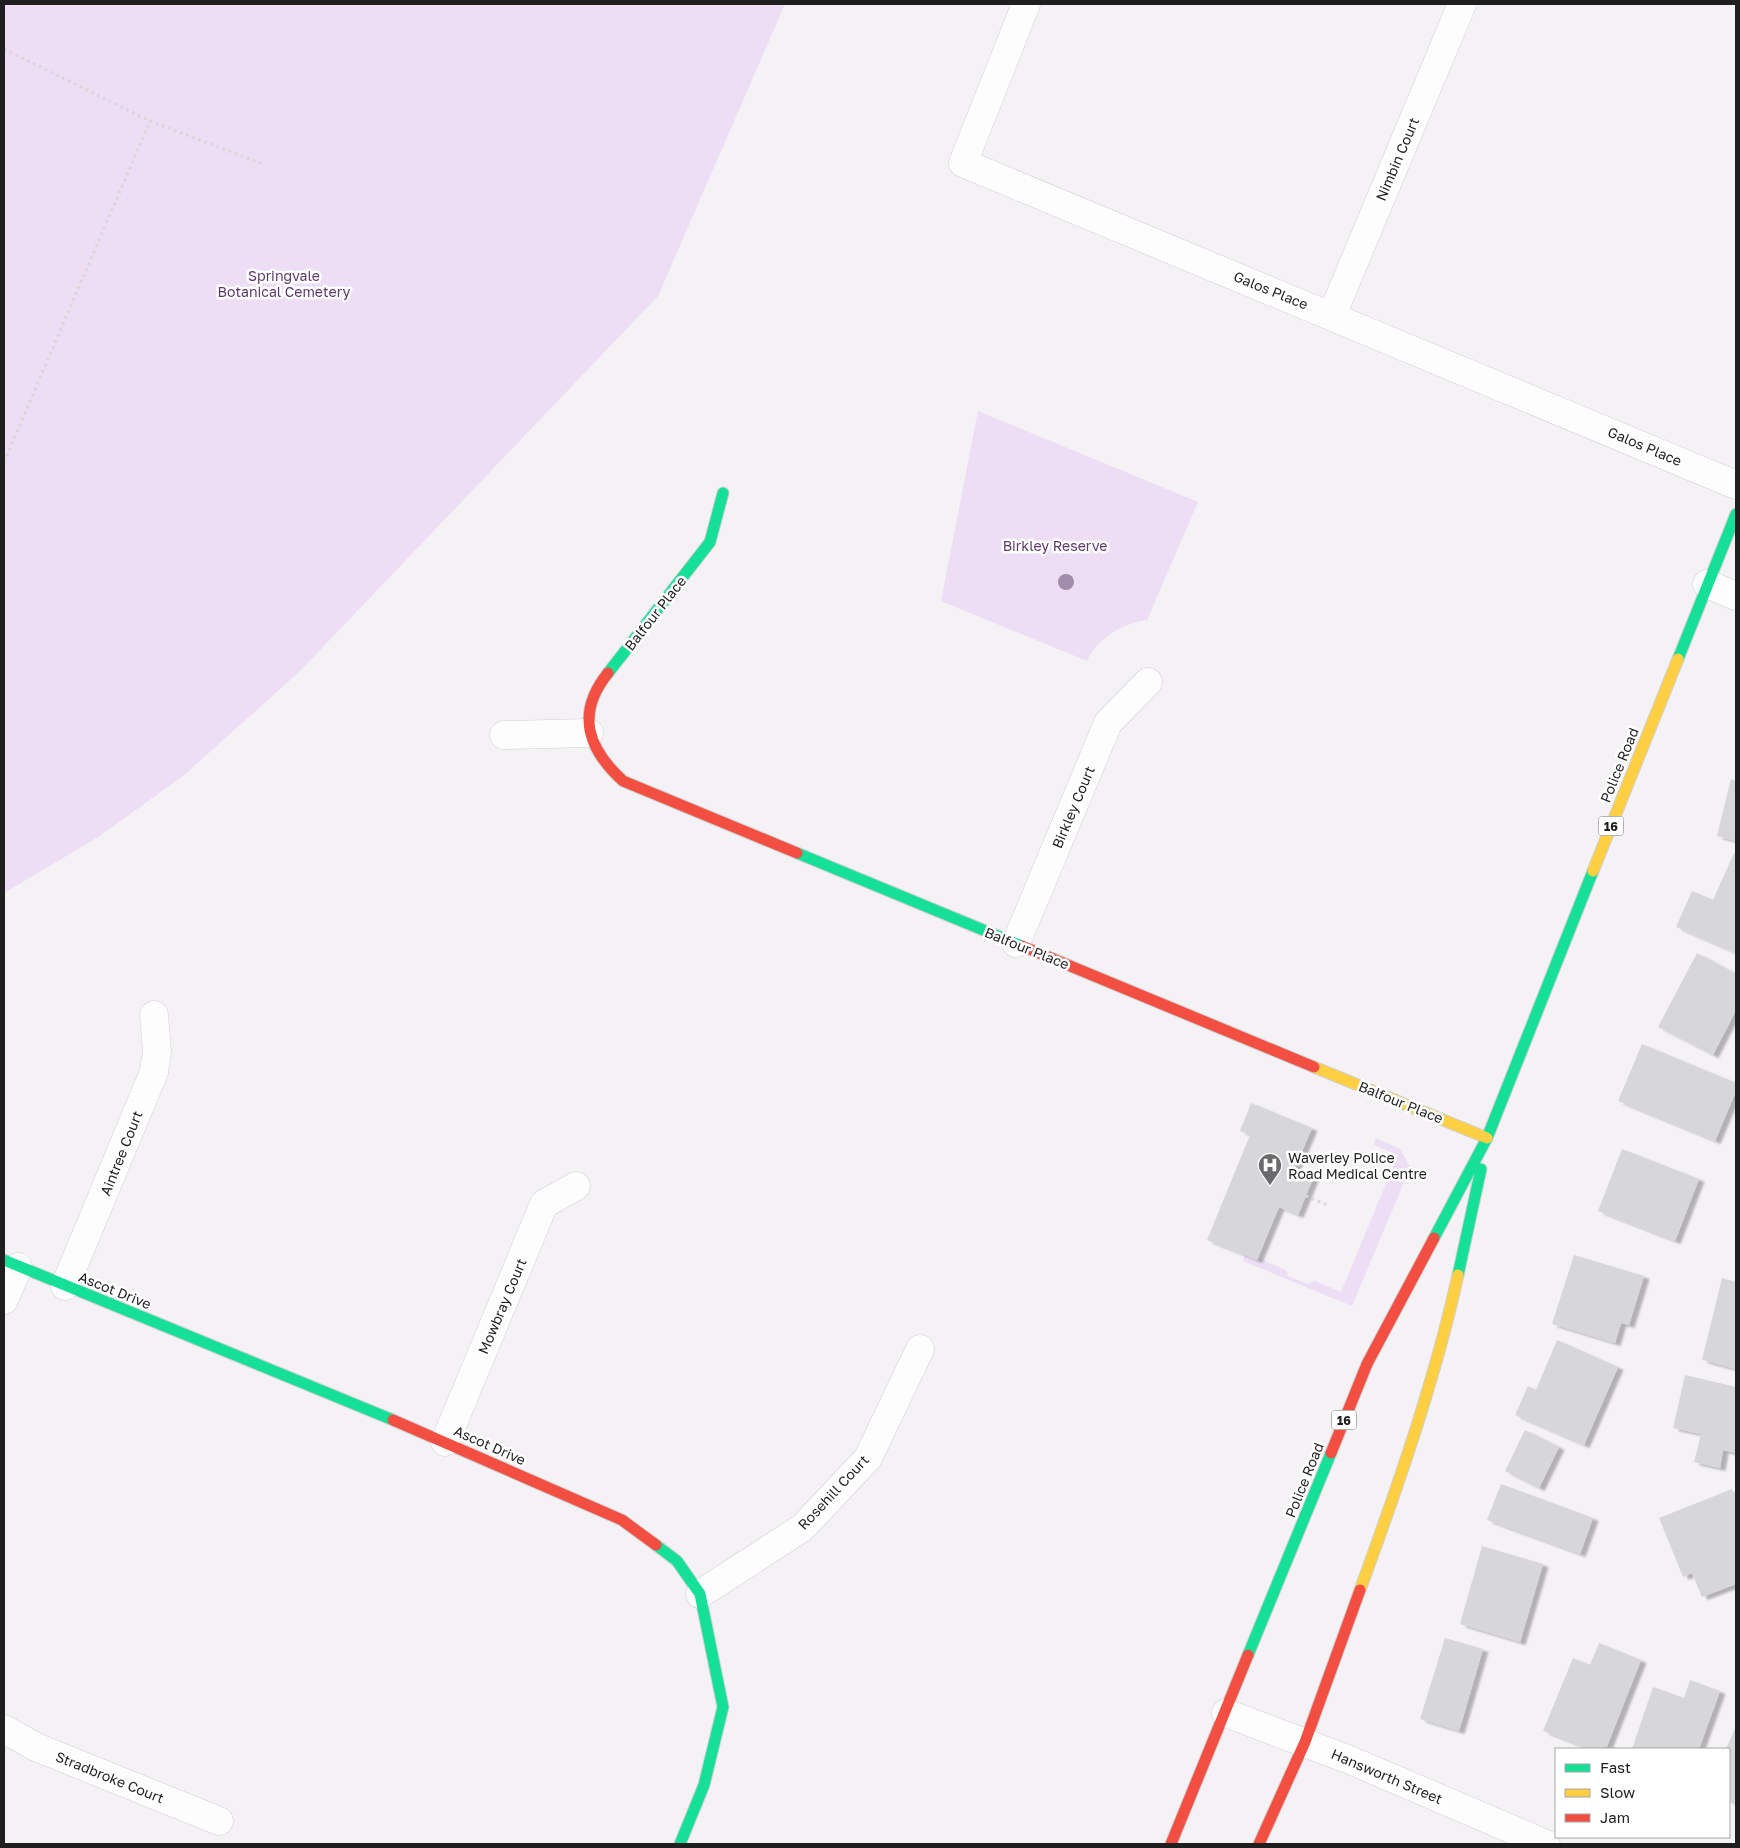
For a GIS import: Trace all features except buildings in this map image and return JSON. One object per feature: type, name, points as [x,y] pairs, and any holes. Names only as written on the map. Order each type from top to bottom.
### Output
[{"type":"street","name":"Galos Place","points":[[1026,4],[963,163],[1332,315],[1736,485]]},
{"type":"street","name":"Nimbin Court","points":[[1332,315],[1462,4]]},
{"type":"street","name":"Balfour Place","points":[[723,493],[710,542],[598,684],[589,708],[589,733],[595,751],[623,781],[1487,1138]]},
{"type":"street","name":"Police Road","points":[[1171,1844],[1367,1364],[1487,1138],[1736,514]]},
{"type":"street","points":[[1707,584],[1736,596]]},
{"type":"street","name":"Birkley Court","points":[[1016,943],[1108,723],[1148,682]]},
{"type":"street","points":[[504,735],[589,733]]},
{"type":"street","name":"Aintree Court","points":[[65,1286],[154,1072],[157,1051],[154,1015]]},
{"type":"street","name":"Police Road","points":[[1260,1844],[1305,1742],[1391,1506],[1450,1312],[1487,1138]]},
{"type":"street","name":"Mowbray Court","points":[[445,1442],[544,1204],[576,1186]]},
{"type":"street","points":[[4,1300],[11,1263]]},
{"type":"street","name":"Ascot Drive","points":[[11,1263],[445,1442],[622,1520],[677,1561],[700,1594],[723,1707],[704,1785],[680,1844]]},
{"type":"street","name":"Rosehill Court","points":[[700,1594],[802,1528],[868,1458],[920,1349]]},
{"type":"street","name":"Hansworth Street","points":[[1226,1713],[1305,1742],[1546,1844]]},
{"type":"street","name":"Stradbroke Court","points":[[4,1729],[36,1747],[219,1821]]},
{"type":"path","points":[[4,50],[150,121],[263,164]]},
{"type":"path","points":[[4,462],[150,121]]},
{"type":"path","points":[[1306,1196],[1330,1206]]},
{"type":"green space","name":"Springvale Botanical Cemetery","points":[[4,4],[785,4],[658,296],[300,671],[183,776],[98,837],[4,893]]},
{"type":"green space","name":"Birkley Reserve","points":[[978,411],[1198,502],[1147,620],[1129,624],[1112,633],[1097,645],[1087,661],[941,601]]},
{"type":"green space","points":[[1376,1138],[1400,1149],[1410,1168],[1352,1306],[1243,1261],[1245,1255],[1257,1260],[1258,1258],[1286,1270],[1288,1276],[1307,1284],[1315,1281],[1341,1292],[1398,1155],[1374,1145]]},
{"type":"traffic: fast","points":[[608,673],[710,542],[723,493]]},
{"type":"traffic: fast","points":[[1678,659],[1736,514]]},
{"type":"traffic: fast","points":[[797,853],[1022,946]]},
{"type":"traffic: fast","points":[[1434,1238],[1487,1138],[1593,871]]},
{"type":"traffic: fast","points":[[1458,1275],[1481,1169]]},
{"type":"traffic: fast","points":[[4,1260],[393,1420]]},
{"type":"traffic: fast","points":[[1248,1655],[1331,1453]]},
{"type":"traffic: fast","points":[[656,1545],[677,1561],[700,1594],[723,1707],[704,1785],[680,1844]]},
{"type":"traffic: slow","points":[[1593,871],[1678,659]]},
{"type":"traffic: slow","points":[[1314,1067],[1487,1138]]},
{"type":"traffic: slow","points":[[1360,1590],[1388,1513],[1427,1394],[1458,1275]]},
{"type":"traffic: jam","points":[[608,673],[598,688],[592,703],[589,717],[590,730],[594,744],[601,756],[623,781],[797,853]]},
{"type":"traffic: jam","points":[[1022,946],[1314,1067]]},
{"type":"traffic: jam","points":[[1331,1453],[1367,1364],[1434,1238]]},
{"type":"traffic: jam","points":[[393,1420],[622,1520],[656,1545]]},
{"type":"traffic: jam","points":[[1259,1844],[1305,1742],[1360,1590]]},
{"type":"traffic: jam","points":[[1171,1844],[1248,1655]]},
{"type":"place","name":"Waverley Police Road Medical Centre","points":[[1270,1186]]}]
